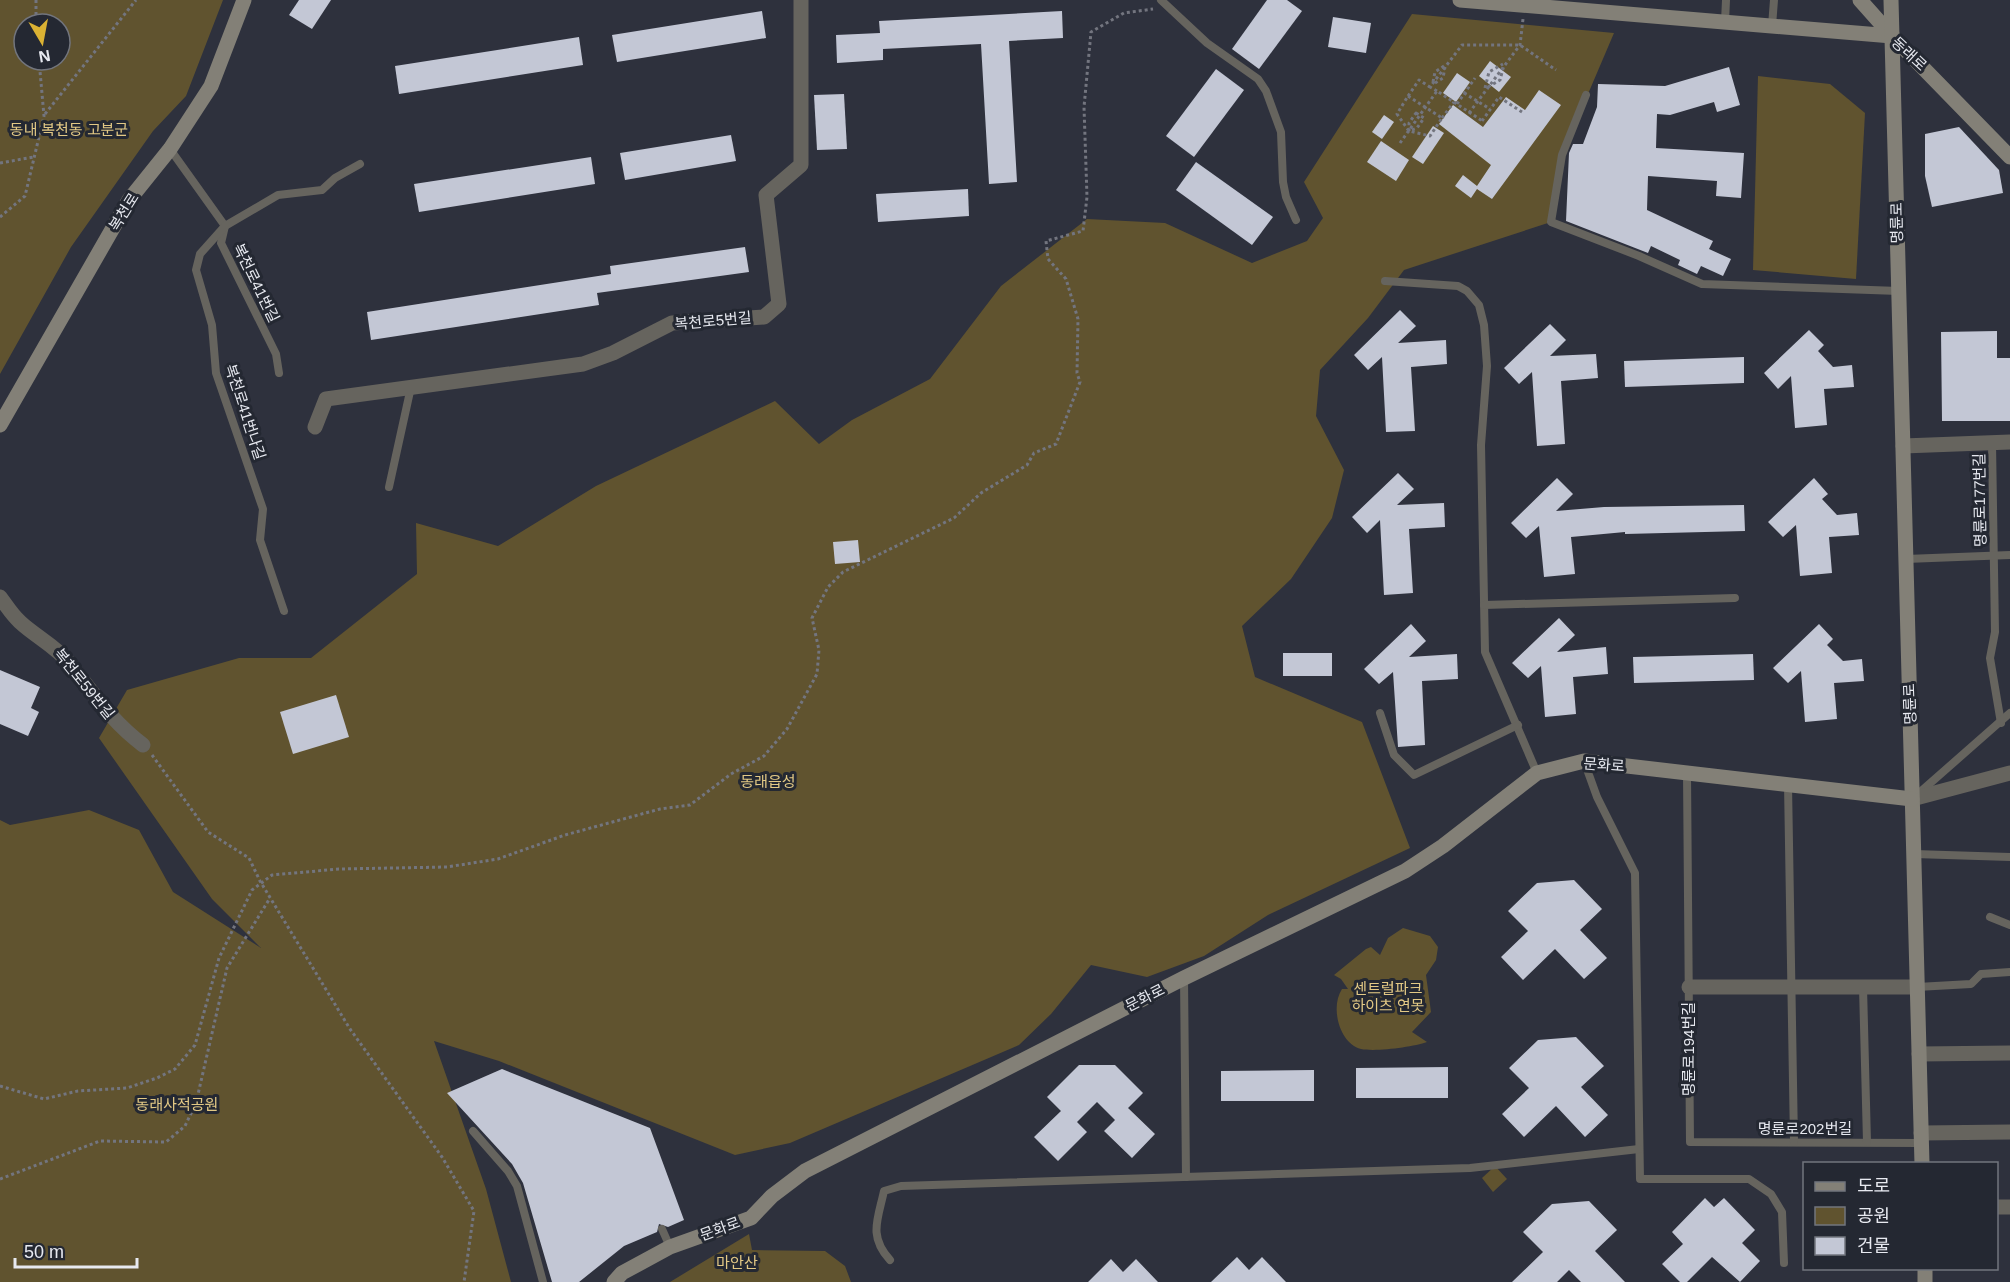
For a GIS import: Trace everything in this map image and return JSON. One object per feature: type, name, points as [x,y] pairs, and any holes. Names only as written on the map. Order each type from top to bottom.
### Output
[{"type":"street","name":"복천로","points":[[0,425],[129,200],[170,149],[211,86],[244,0]]},
{"type":"street","name":"복천로5번길","points":[[315,427],[326,399],[583,364],[613,353],[672,323],[764,317],[779,304],[766,195],[801,165],[801,0]]},
{"type":"street","name":"동래로","points":[[1460,0],[1506,2],[1892,36],[2010,157]]},
{"type":"street","points":[[1860,0],[1892,36]]},
{"type":"street","name":"명륜로","points":[[1891,0],[1922,1162]]},
{"type":"street","points":[[1903,446],[2010,442]]},
{"type":"street","name":"복천로59번길","points":[[0,597],[20,622],[52,645],[70,664],[82,684],[120,728],[143,745]]},
{"type":"street","name":"문화로","points":[[614,1282],[622,1273],[670,1247],[751,1218],[772,1196],[805,1170],[1184,978],[1406,871],[1443,846],[1537,773],[1584,761],[1912,799]]},
{"type":"street","points":[[1912,799],[2010,773]]},
{"type":"street","name":"명륜로194번길","points":[[1689,987],[1917,987]]},
{"type":"street","points":[[1919,1054],[2010,1053]]},
{"type":"street","points":[[1921,1138],[2010,1132]]},
{"type":"lane","points":[[1161,0],[1207,43],[1258,80],[1266,91],[1281,132],[1283,182],[1286,197],[1296,220]]},
{"type":"lane","points":[[1725,22],[1726,0]]},
{"type":"lane","points":[[1772,26],[1774,0]]},
{"type":"lane","points":[[1586,95],[1562,155],[1551,222],[1639,256],[1702,284],[1899,291]]},
{"type":"lane","name":"복천로41번길","points":[[170,149],[225,226],[221,243],[276,354],[279,373]]},
{"type":"lane","name":"복천로41번나길","points":[[284,611],[260,540],[263,509],[216,373],[212,325],[196,270],[200,254],[225,226],[278,195],[322,190],[335,177],[360,164]]},
{"type":"lane","points":[[1385,281],[1458,286],[1467,291],[1479,305],[1484,325],[1487,366],[1481,445],[1485,652],[1537,773]]},
{"type":"lane","points":[[388,487],[411,387]]},
{"type":"lane","name":"명륜로177번길","points":[[1992,443],[1995,632],[1990,658],[2001,723]]},
{"type":"lane","name":"명륜로177번길","points":[[1906,559],[2010,555]]},
{"type":"lane","points":[[1484,605],[1735,598]]},
{"type":"lane","points":[[1380,713],[1394,755],[1414,776],[1518,725]]},
{"type":"lane","points":[[1912,799],[2010,713]]},
{"type":"lane","points":[[1584,761],[1597,797],[1635,873],[1640,1179],[1749,1179],[1771,1194],[1782,1212],[1785,1263]]},
{"type":"lane","points":[[1687,773],[1689,987]]},
{"type":"lane","points":[[1788,784],[1794,1142]]},
{"type":"lane","points":[[1914,854],[2010,856]]},
{"type":"lane","points":[[1990,917],[2010,925]]},
{"type":"lane","points":[[1917,987],[1971,984],[1981,974],[2010,972]]},
{"type":"lane","points":[[1184,978],[1186,1177]]},
{"type":"lane","name":"명륜로194번길","points":[[1689,987],[1690,1142]]},
{"type":"lane","points":[[1863,987],[1867,1142]]},
{"type":"lane","points":[[473,1131],[508,1171],[517,1186],[543,1282]]},
{"type":"lane","name":"명륜로202번길","points":[[1690,1142],[1867,1142],[1921,1138]]},
{"type":"lane","points":[[890,1260],[878,1247],[876,1237],[884,1191],[901,1186],[1470,1168],[1639,1149]]},
{"type":"lane","points":[[662,1229],[670,1247]]},
{"type":"path","points":[[44,116],[136,0]]},
{"type":"path","points":[[1485,90],[1489,72],[1504,63],[1520,45],[1525,5]]},
{"type":"path","points":[[0,1086],[44,1099],[78,1091],[127,1088],[175,1069],[195,1045],[219,958],[252,890],[260,881],[272,875],[339,869],[447,867],[498,859],[565,836],[660,809],[690,805],[731,774],[764,756],[788,729],[817,674],[819,650],[812,618],[828,587],[843,572],[954,518],[981,493],[1027,465],[1034,453],[1056,444],[1080,382],[1077,373],[1078,320],[1066,279],[1048,259],[1046,241],[1083,231],[1087,197],[1084,107],[1091,32],[1124,13],[1169,7]]},
{"type":"path","points":[[1432,86],[1462,45],[1520,45],[1556,70]]},
{"type":"path","points":[[1469,112],[1485,90],[1500,80],[1504,63]]},
{"type":"path","points":[[0,218],[25,196],[44,116],[40,72]]},
{"type":"path","points":[[1475,78],[1464,93],[1455,103],[1442,118],[1430,136],[1409,131],[1397,114],[1419,80],[1432,86],[1437,92],[1455,103],[1469,112],[1483,122],[1500,97],[1522,112]]},
{"type":"path","points":[[1420,115],[1437,92]]},
{"type":"path","points":[[1464,93],[1490,109]]},
{"type":"path","points":[[1408,96],[1442,118]]},
{"type":"path","points":[[1400,143],[1409,131],[1417,128],[1424,118],[1416,113],[1409,123],[1409,131]]},
{"type":"path","points":[[0,163],[34,157]]},
{"type":"path","points":[[143,745],[167,773],[208,832],[249,858],[270,898],[350,1029],[442,1157],[474,1211],[464,1282]]},
{"type":"path","points":[[0,1179],[100,1141],[166,1142],[184,1126],[196,1103],[227,968],[270,898]]},
{"type":"green space","name":"동내 복천동 고분군","points":[[0,0],[223,0],[186,96],[153,131],[71,247],[0,374]]},
{"type":"green space","name":"동래읍성","points":[[1412,14],[1614,33],[1562,155],[1551,222],[1404,270],[1368,318],[1320,370],[1316,416],[1344,470],[1332,518],[1291,579],[1242,626],[1255,677],[1362,722],[1410,848],[1268,915],[1204,956],[1147,977],[1091,965],[1051,1014],[1019,1045],[790,1143],[735,1155],[499,1061],[434,1041],[486,1189],[511,1282],[0,1282],[0,820],[10,825],[89,810],[139,830],[173,892],[261,948],[212,899],[99,738],[127,690],[239,658],[311,658],[417,574],[416,523],[498,546],[596,486],[775,401],[819,444],[852,420],[930,379],[1001,286],[1087,219],[1165,223],[1252,263],[1307,241],[1323,218],[1304,182]]},
{"type":"green space","points":[[1758,76],[1830,84],[1865,113],[1856,279],[1753,270]]},
{"type":"green space","name":"센트럴파크 하이츠 연못","points":[[1403,928],[1430,936],[1438,947],[1436,960],[1426,975],[1431,1012],[1412,1032],[1427,1042],[1376,1050],[1361,1049],[1347,1040],[1339,1024],[1338,996],[1342,989],[1348,989],[1341,979],[1334,975],[1366,949],[1371,947],[1380,955],[1388,938]]},
{"type":"green space","points":[[1495,1166],[1507,1179],[1493,1192],[1482,1178]]},
{"type":"green space","name":"마안산","points":[[749,1234],[752,1250],[825,1251],[845,1266],[851,1282],[670,1282]]},
{"type":"building","points":[[299,0],[331,0],[312,29],[289,15]]},
{"type":"building","points":[[1267,0],[1287,0],[1302,11],[1259,69],[1232,49]]},
{"type":"building","points":[[762,11],[766,38],[617,62],[612,35]]},
{"type":"building","points":[[1062,11],[1063,38],[1009,41],[1017,182],[989,184],[981,44],[883,49],[883,60],[837,63],[836,35],[880,33],[879,21]]},
{"type":"building","points":[[1333,17],[1371,23],[1366,53],[1328,47]]},
{"type":"building","points":[[579,37],[583,65],[399,94],[395,66]]},
{"type":"building","points":[[1490,61],[1511,77],[1499,92],[1479,76]]},
{"type":"building","points":[[1729,67],[1740,105],[1717,112],[1714,102],[1670,115],[1657,114],[1656,148],[1744,153],[1741,198],[1716,196],[1717,181],[1648,176],[1647,210],[1713,241],[1709,249],[1731,259],[1723,276],[1701,266],[1697,274],[1678,265],[1680,260],[1651,246],[1648,253],[1566,221],[1569,153],[1573,144],[1583,144],[1597,107],[1598,84],[1665,86]]},
{"type":"building","points":[[1216,69],[1244,90],[1194,157],[1166,136]]},
{"type":"building","points":[[1457,73],[1470,82],[1456,102],[1443,93]]},
{"type":"building","points":[[1539,90],[1561,105],[1492,199],[1477,189],[1471,198],[1455,186],[1463,175],[1477,186],[1491,165],[1439,124],[1453,105],[1483,127],[1506,97],[1525,110]]},
{"type":"building","points":[[844,94],[847,149],[817,150],[814,95]]},
{"type":"building","points":[[1384,115],[1394,122],[1382,139],[1372,132]]},
{"type":"building","points":[[1433,126],[1444,133],[1423,164],[1412,157]]},
{"type":"building","points":[[1959,127],[1999,170],[2003,193],[1932,207],[1925,176],[1925,134]]},
{"type":"building","points":[[731,135],[736,161],[625,180],[620,153]]},
{"type":"building","points":[[1381,141],[1409,160],[1396,181],[1367,162]]},
{"type":"building","points":[[591,157],[595,184],[419,212],[414,184]]},
{"type":"building","points":[[1196,162],[1273,217],[1252,245],[1176,190]]},
{"type":"building","points":[[968,189],[969,216],[878,222],[876,194]]},
{"type":"building","points":[[745,247],[749,272],[597,293],[599,305],[371,340],[367,312],[611,274],[610,266]]},
{"type":"building","points":[[1400,310],[1416,326],[1398,343],[1446,340],[1447,364],[1411,367],[1415,431],[1386,432],[1382,357],[1368,370],[1354,355]]},
{"type":"building","points":[[1550,324],[1566,340],[1550,356],[1596,354],[1598,378],[1561,381],[1565,444],[1537,446],[1532,372],[1519,384],[1504,368]]},
{"type":"building","points":[[1809,330],[1824,345],[1818,351],[1833,367],[1852,365],[1854,387],[1824,389],[1827,425],[1795,428],[1791,376],[1778,389],[1764,373]]},
{"type":"building","points":[[1997,331],[1997,358],[2010,358],[2010,421],[1942,421],[1941,332]]},
{"type":"building","points":[[1744,357],[1744,383],[1625,387],[1624,361]]},
{"type":"building","points":[[1398,473],[1414,489],[1397,505],[1444,503],[1445,527],[1409,529],[1413,593],[1384,595],[1380,520],[1367,533],[1352,517]]},
{"type":"building","points":[[1557,478],[1573,494],[1556,511],[1604,507],[1744,505],[1745,531],[1625,534],[1625,532],[1571,537],[1575,574],[1544,577],[1539,526],[1526,538],[1511,523]]},
{"type":"building","points":[[1814,478],[1828,494],[1822,499],[1837,515],[1857,513],[1859,535],[1829,537],[1832,573],[1800,576],[1796,525],[1783,537],[1768,522]]},
{"type":"building","points":[[858,540],[860,562],[835,564],[833,542]]},
{"type":"building","points":[[1559,618],[1575,635],[1557,652],[1606,647],[1608,674],[1573,677],[1576,714],[1545,717],[1541,666],[1528,678],[1512,663]]},
{"type":"building","points":[[1411,624],[1426,641],[1409,657],[1457,654],[1458,679],[1422,681],[1425,745],[1398,747],[1393,672],[1379,684],[1364,669]]},
{"type":"building","points":[[1819,624],[1833,639],[1827,645],[1843,661],[1862,659],[1864,681],[1834,683],[1837,719],[1805,722],[1801,671],[1788,683],[1773,668]]},
{"type":"building","points":[[1283,653],[1332,653],[1332,676],[1283,676]]},
{"type":"building","points":[[1753,654],[1754,680],[1634,683],[1633,657]]},
{"type":"building","points":[[0,670],[40,687],[31,708],[39,712],[28,736],[0,724]]},
{"type":"building","points":[[336,695],[349,737],[293,754],[280,712]]},
{"type":"building","points":[[1574,880],[1602,909],[1580,930],[1607,958],[1584,979],[1555,949],[1523,980],[1501,957],[1528,931],[1508,911],[1537,883]]},
{"type":"building","points":[[1576,1037],[1604,1066],[1581,1087],[1608,1115],[1585,1137],[1556,1106],[1524,1137],[1502,1114],[1529,1088],[1509,1068],[1538,1040]]},
{"type":"building","points":[[1079,1065],[1115,1065],[1143,1093],[1128,1108],[1155,1134],[1132,1158],[1104,1131],[1115,1120],[1097,1102],[1077,1122],[1087,1132],[1058,1161],[1034,1137],[1061,1111],[1047,1097]]},
{"type":"building","points":[[1448,1067],[1448,1098],[1356,1098],[1356,1068]]},
{"type":"building","points":[[502,1069],[650,1128],[684,1220],[668,1227],[659,1224],[657,1232],[624,1246],[579,1282],[552,1282],[523,1183],[512,1164],[447,1093]]},
{"type":"building","points":[[1314,1070],[1314,1101],[1221,1101],[1221,1071]]},
{"type":"building","points":[[1705,1198],[1714,1207],[1724,1198],[1755,1230],[1742,1243],[1760,1261],[1740,1282],[1712,1257],[1687,1282],[1680,1282],[1662,1264],[1683,1244],[1672,1232]]},
{"type":"building","points":[[1589,1201],[1617,1230],[1595,1251],[1625,1282],[1581,1282],[1569,1270],[1557,1282],[1512,1282],[1543,1252],[1523,1232],[1552,1204]]},
{"type":"building","points":[[1237,1257],[1249,1270],[1262,1257],[1286,1282],[1211,1282]]},
{"type":"building","points":[[1111,1259],[1123,1272],[1136,1259],[1158,1282],[1088,1282]]},
{"type":"park label","name":"동래사적공원","points":[[177,1105]]}]
